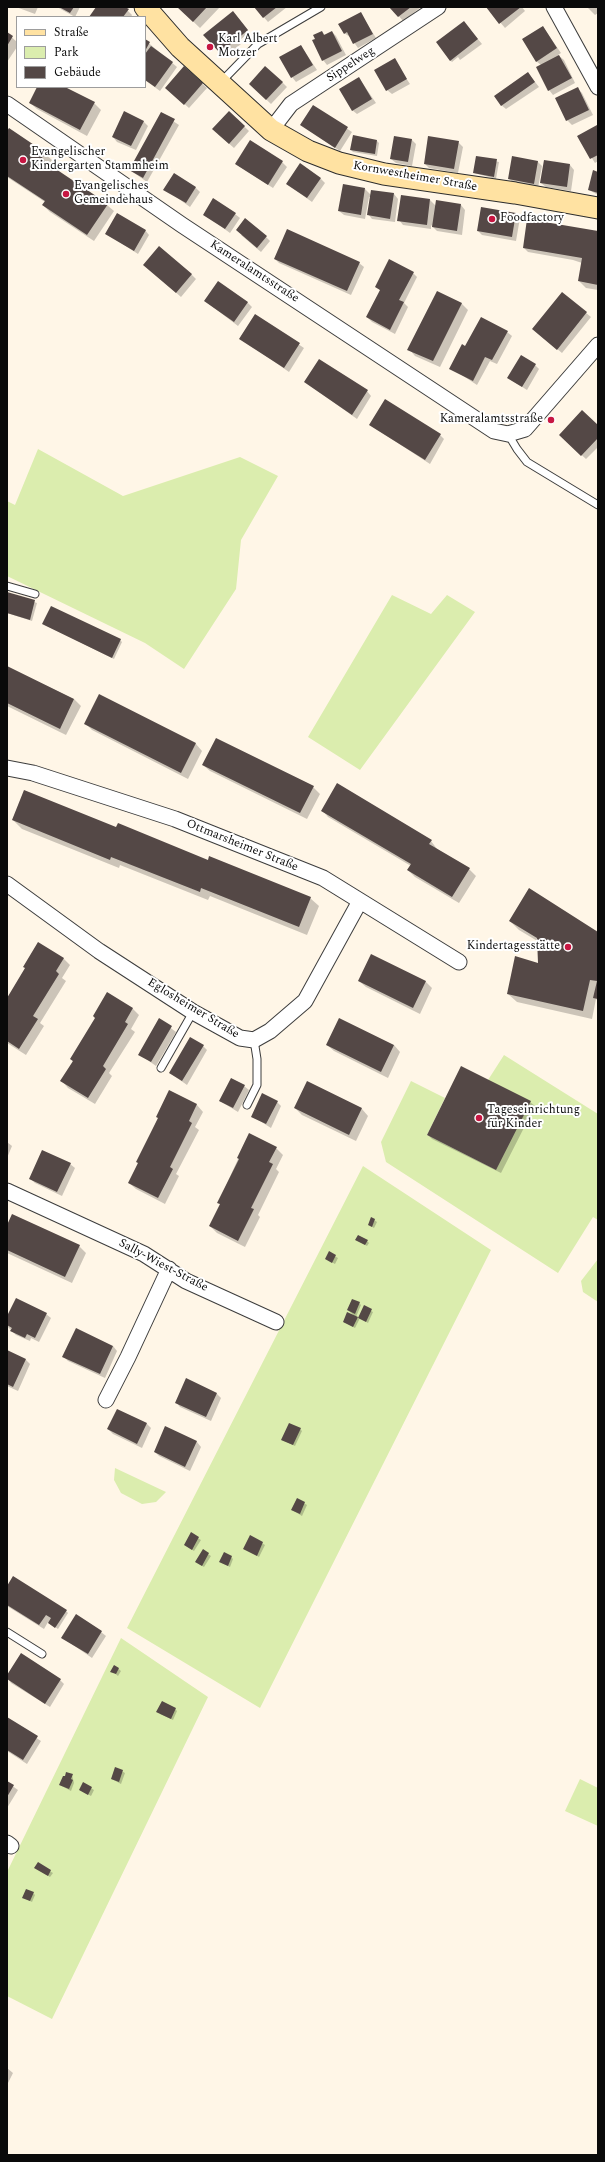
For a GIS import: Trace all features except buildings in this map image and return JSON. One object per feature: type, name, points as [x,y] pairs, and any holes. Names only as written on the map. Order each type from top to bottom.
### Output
[{"type":"street","name":"Kornwestheimer Straße","points":[[145,7],[180,47],[271,130],[308,151],[339,163],[384,174],[515,193],[598,208]]},
{"type":"street","name":"Sippelweg","points":[[271,130],[291,104],[438,7]]},
{"type":"street","points":[[554,7],[598,87]]},
{"type":"street","name":"Kameralamtsstraße","points":[[7,104],[182,225],[494,431],[508,434]]},
{"type":"street","points":[[508,434],[525,429],[598,345]]},
{"type":"street","name":"Ottmarsheimer Straße","points":[[7,768],[33,773],[175,820],[323,878],[460,962]]},
{"type":"street","name":"Eglosheimer Straße","points":[[7,884],[99,951],[193,1012],[240,1038],[254,1040],[270,1031],[306,1001],[360,901]]},
{"type":"street","name":"Sally-Wiest-Straße","points":[[7,1191],[144,1254],[186,1281],[276,1322]]},
{"type":"street","points":[[106,1400],[128,1358],[169,1269]]},
{"type":"lane","points":[[220,83],[258,44],[321,7]]},
{"type":"lane","points":[[508,434],[527,462],[598,505]]},
{"type":"lane","points":[[7,586],[35,594]]},
{"type":"lane","points":[[160,1068],[193,1012]]},
{"type":"lane","points":[[247,1105],[257,1085],[257,1059],[254,1040]]},
{"type":"lane","points":[[7,1632],[42,1654]]},
{"type":"green space","points":[[38,449],[123,496],[240,457],[278,476],[241,540],[236,589],[184,669],[145,643],[7,576],[7,501],[15,505]]},
{"type":"green space","points":[[392,595],[431,614],[447,595],[475,612],[360,770],[308,737]]},
{"type":"green space","points":[[504,1055],[598,1114],[598,1220],[593,1217],[558,1273],[386,1162],[381,1142],[411,1081],[445,1098],[427,1135],[496,1170],[488,1080]]},
{"type":"green space","points":[[363,1166],[491,1250],[260,1708],[127,1628]]},
{"type":"green space","points":[[598,1259],[598,1302],[583,1292],[581,1281]]},
{"type":"green space","points":[[115,1468],[166,1492],[156,1502],[142,1504],[121,1493],[114,1480]]},
{"type":"green space","points":[[121,1638],[208,1697],[52,2019],[7,1996],[7,1872]]},
{"type":"green space","points":[[580,1779],[598,1788],[598,1826],[565,1811]]},
{"type":"place","name":"Karl Albert Motzer","points":[[210,47]]},
{"type":"place","name":"Evangelischer Kindergarten Stammheim","points":[[23,160]]},
{"type":"place","name":"Evangelisches Gemeindehaus","points":[[66,194]]},
{"type":"place","name":"Foodfactory","points":[[492,219]]},
{"type":"place","name":"Kameralamtsstraße","points":[[551,420]]},
{"type":"place","name":"Kindertagesstätte","points":[[568,947]]},
{"type":"place","name":"Tageseinrichtung für Kinder","points":[[479,1118]]}]
